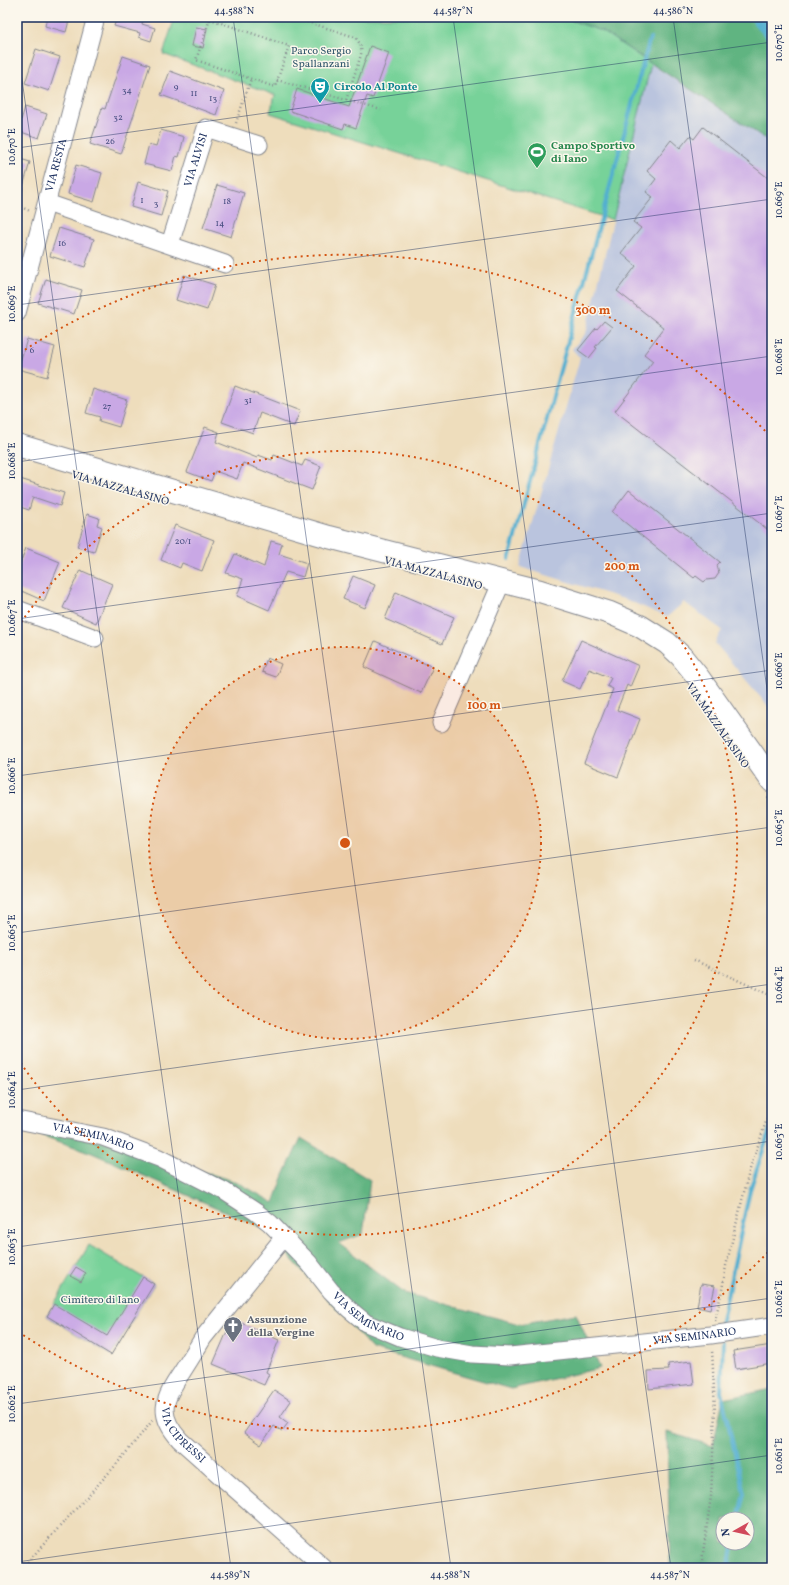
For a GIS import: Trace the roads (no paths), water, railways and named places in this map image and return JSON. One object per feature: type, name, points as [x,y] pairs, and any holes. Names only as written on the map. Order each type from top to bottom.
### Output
[{"type":"main road","name":"VIA MAZZALASINO","points":[[17,445],[322,535],[502,581],[610,613],[640,626],[667,643],[681,656],[698,677],[768,786]]},
{"type":"street","name":"VIA RESTA","points":[[17,313],[22,274],[48,203],[96,17]]},
{"type":"street","name":"VIA ALVISI","points":[[170,244],[206,128],[259,145]]},
{"type":"street","points":[[48,203],[225,264]]},
{"type":"street","points":[[442,723],[502,581]]},
{"type":"street","points":[[17,609],[95,638]]},
{"type":"street","name":"VIA SEMINARIO","points":[[17,1120],[103,1137],[159,1158],[202,1179],[239,1200],[261,1216],[284,1237],[309,1263],[331,1291],[349,1309],[366,1323],[400,1338],[437,1348],[472,1354],[510,1356],[711,1335],[772,1326]]},
{"type":"street","name":"VIA CIPRESSI","points":[[284,1237],[203,1338],[193,1356],[168,1392],[165,1406],[166,1417],[168,1424],[180,1440],[324,1568]]},
{"type":"waterway","points":[[763,17],[772,27]]},
{"type":"waterway","points":[[509,559],[650,38]]},
{"type":"waterway","points":[[721,1325],[750,1190],[772,1123]]},
{"type":"waterway","points":[[723,1342],[721,1392],[744,1493],[740,1511]]},
{"type":"waterway","points":[[728,1568],[731,1551]]},
{"type":"place","name":"Circolo Al Ponte","points":[[320,104]]},
{"type":"place","name":"Campo Sportivo di Iano","points":[[537,169]]},
{"type":"place","name":"Assunzione della Vergine","points":[[233,1343]]},
{"type":"park label","name":"Parco Sergio Spallanzani","points":[[321,57]]},
{"type":"park label","name":"Cimitero di Iano","points":[[100,1300]]}]
